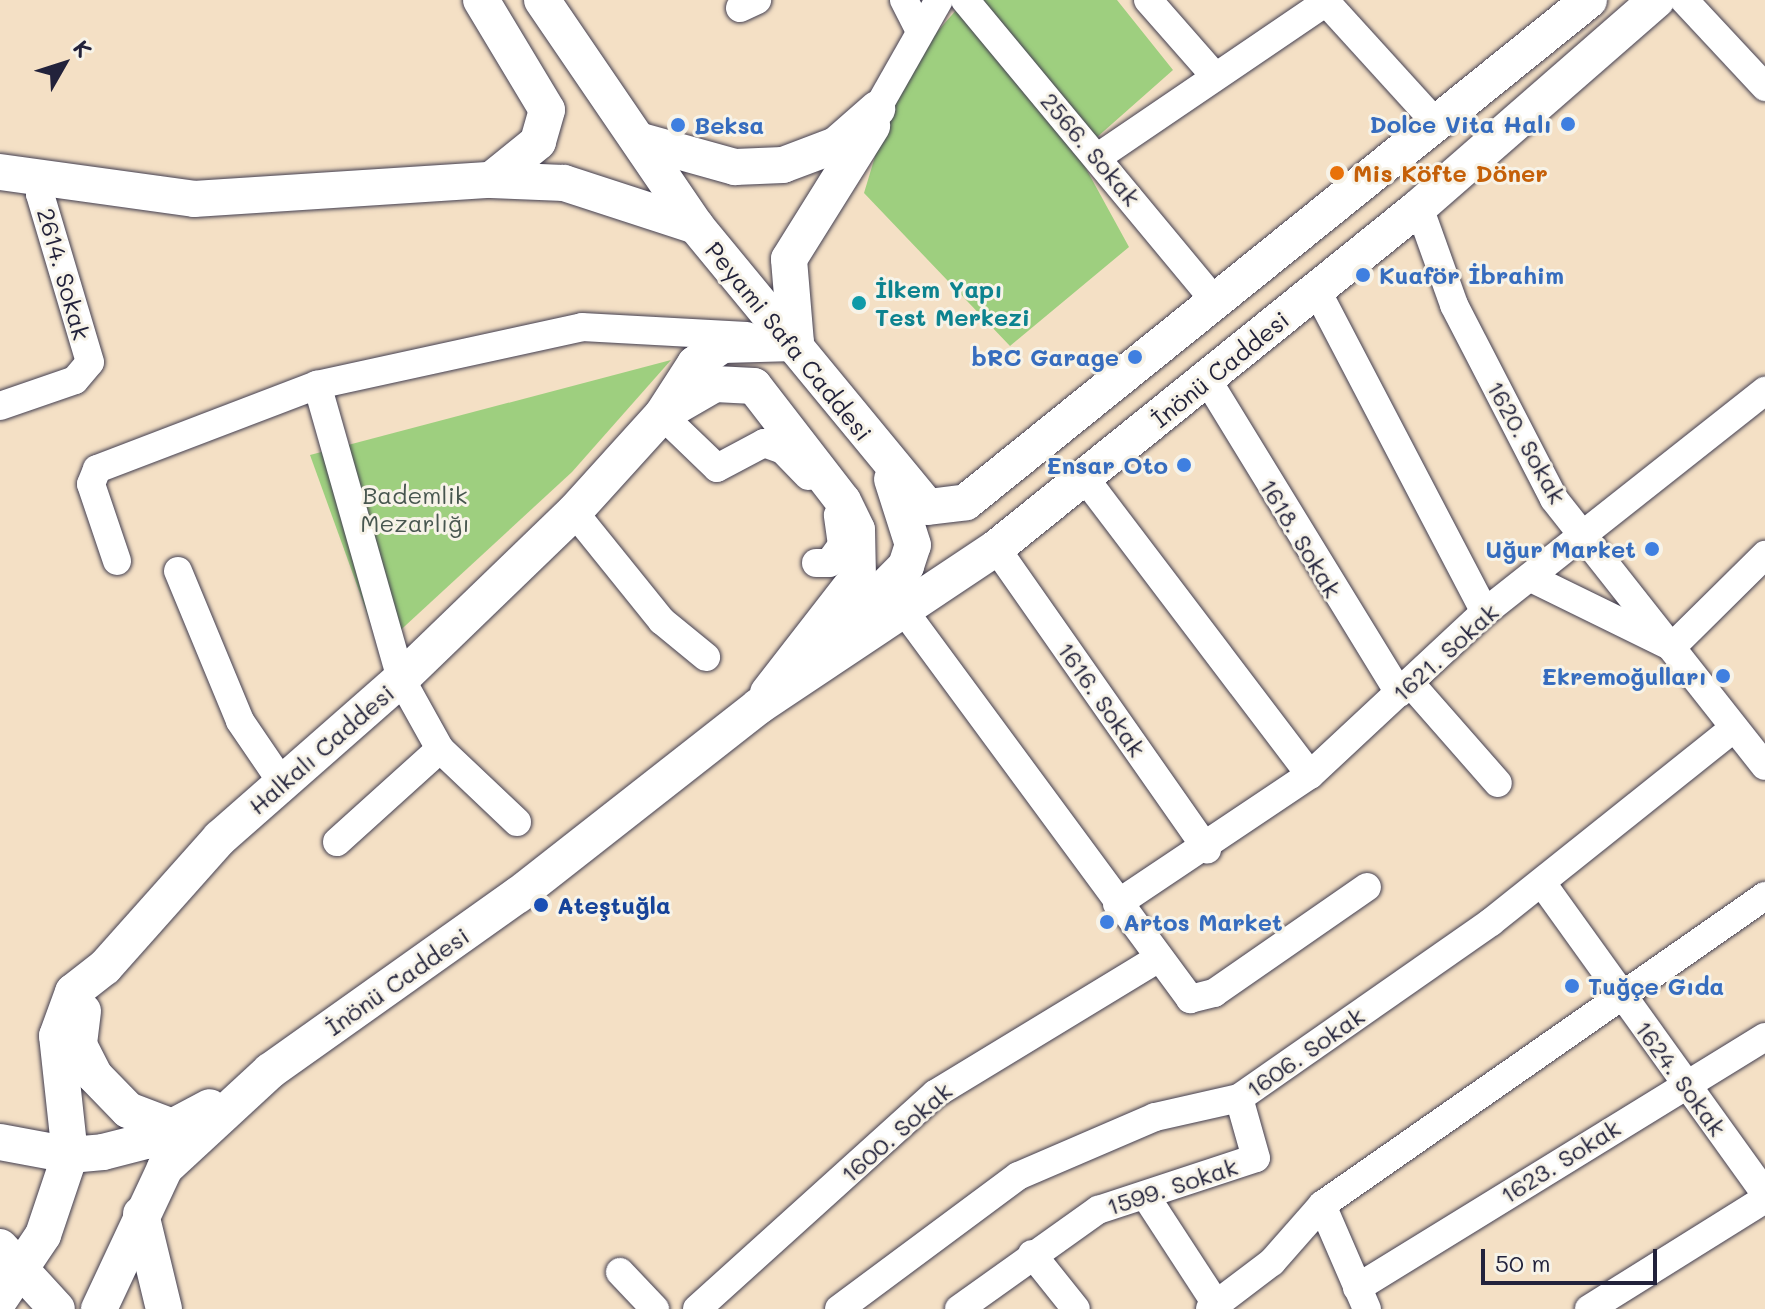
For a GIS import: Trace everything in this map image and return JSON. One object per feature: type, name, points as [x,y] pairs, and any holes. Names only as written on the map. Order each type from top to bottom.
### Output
[{"type":"main road","points":[[1,165],[42,178],[194,199],[491,180],[538,142],[547,110],[481,0]]},
{"type":"main road","name":"Peyami Safa Caddesi","points":[[542,0],[696,226],[796,343],[882,456]]},
{"type":"main road","points":[[882,456],[928,507],[966,502],[1438,125],[1589,0]]},
{"type":"main road","name":"İnönü Caddesi","points":[[99,1309],[141,1213],[165,1168],[270,1071],[518,895],[759,706],[905,612],[996,548],[1208,381],[1419,207],[1656,0]]},
{"type":"main road","points":[[638,140],[735,167],[783,165],[836,145],[877,109]]},
{"type":"main road","points":[[796,343],[789,259],[860,151],[877,109]]},
{"type":"main road","name":"Peyami Safa Caddesi","points":[[491,180],[582,186],[696,226]]},
{"type":"main road","name":"Halkalı Caddesi","points":[[5,1272],[43,1235],[70,1155],[57,1036],[73,992],[105,967],[281,781],[401,679],[574,512],[662,415],[695,364],[722,345],[796,343]]},
{"type":"main road","name":"İnönü Caddesi","points":[[662,415],[715,384],[754,386],[843,501],[857,530],[858,577],[759,706]]},
{"type":"main road","points":[[759,706],[906,566],[913,545],[909,519],[882,456]]},
{"type":"main road","points":[[105,967],[78,1027],[79,1045],[94,1075],[128,1110],[175,1128]]},
{"type":"main road","points":[[0,1142],[70,1155],[175,1128],[270,1071]]},
{"type":"main road","points":[[141,1213],[164,1309]]},
{"type":"main road","points":[[5,1272],[57,1309]]},
{"type":"street","points":[[904,0],[920,31]]},
{"type":"street","points":[[877,109],[939,0]]},
{"type":"street","name":"2566. Sokak","points":[[965,0],[1215,301]]},
{"type":"street","points":[[1148,0],[1214,75]]},
{"type":"street","points":[[1684,0],[1765,87]]},
{"type":"street","points":[[1098,157],[1214,75],[1326,2],[1438,125]]},
{"type":"street","name":"2614. Sokak","points":[[0,406],[75,380],[90,362],[40,194],[42,178]]},
{"type":"street","name":"1620. Sokak","points":[[1419,207],[1461,319],[1554,499],[1765,766]]},
{"type":"street","points":[[1317,291],[1485,612]]},
{"type":"street","points":[[117,561],[91,484],[97,469],[317,385],[582,327],[702,329],[796,343]]},
{"type":"street","name":"1618. Sokak","points":[[1208,381],[1405,688],[1498,783]]},
{"type":"street","points":[[317,385],[401,679],[440,749],[517,822]]},
{"type":"street","name":"1621. Sokak","points":[[1117,904],[1207,849],[1310,775],[1485,612],[1533,579],[1765,391]]},
{"type":"street","points":[[662,415],[717,468],[764,443],[783,450],[844,525],[842,545],[829,563],[816,563]]},
{"type":"street","points":[[1084,477],[1310,775]]},
{"type":"street","points":[[574,512],[662,621],[706,657]]},
{"type":"street","name":"1616. Sokak","points":[[996,548],[1207,849]]},
{"type":"street","points":[[1533,579],[1672,647],[1765,555]]},
{"type":"street","points":[[178,571],[240,721],[281,781]]},
{"type":"street","points":[[905,612],[1157,959],[1190,999],[1214,993],[1367,887]]},
{"type":"street","name":"1606. Sokak","points":[[839,1309],[1018,1176],[1155,1117],[1239,1098],[1542,883],[1734,728]]},
{"type":"street","points":[[337,842],[440,749]]},
{"type":"street","name":"1624. Sokak","points":[[1542,883],[1765,1196]]},
{"type":"street","points":[[1147,1198],[1213,1306],[1272,1262],[1322,1205],[1765,896]]},
{"type":"street","name":"1600. Sokak","points":[[697,1309],[935,1094],[1157,959]]},
{"type":"street","name":"1623. Sokak","points":[[1362,1298],[1685,1083],[1765,1037]]},
{"type":"street","name":"1599. Sokak","points":[[959,1309],[1032,1254],[1098,1210],[1147,1198],[1256,1158],[1239,1098]]},
{"type":"street","points":[[1589,1309],[1765,1196]]},
{"type":"street","points":[[1322,1205],[1362,1298]]},
{"type":"street","points":[[1032,1254],[1076,1309]]},
{"type":"street","points":[[620,1272],[655,1309]]},
{"type":"green space","points":[[965,0],[1117,0],[1173,70],[1078,154],[1129,247],[1010,346],[864,193],[900,74]]},
{"type":"green space","name":"Bademlik Mezarlığı","points":[[671,360],[572,472],[380,649],[310,455]]},
{"type":"place","name":"Dolce Vita Halı","points":[[1568,124]]},
{"type":"place","name":"Beksa","points":[[678,125]]},
{"type":"place","name":"Mis Köfte Döner","points":[[1337,173]]},
{"type":"place","name":"Kuaför İbrahim","points":[[1363,275]]},
{"type":"place","name":"İlkem Yapı Test Merkezi","points":[[859,303]]},
{"type":"place","name":"bRC Garage","points":[[1135,357]]},
{"type":"place","name":"Ensar Oto","points":[[1184,465]]},
{"type":"place","name":"Uğur Market","points":[[1652,549]]},
{"type":"place","name":"Ekremoğulları","points":[[1723,676]]},
{"type":"place","name":"Ateştuğla","points":[[541,905]]},
{"type":"place","name":"Artos Market","points":[[1107,922]]},
{"type":"place","name":"Tuğçe Gıda","points":[[1572,986]]}]
